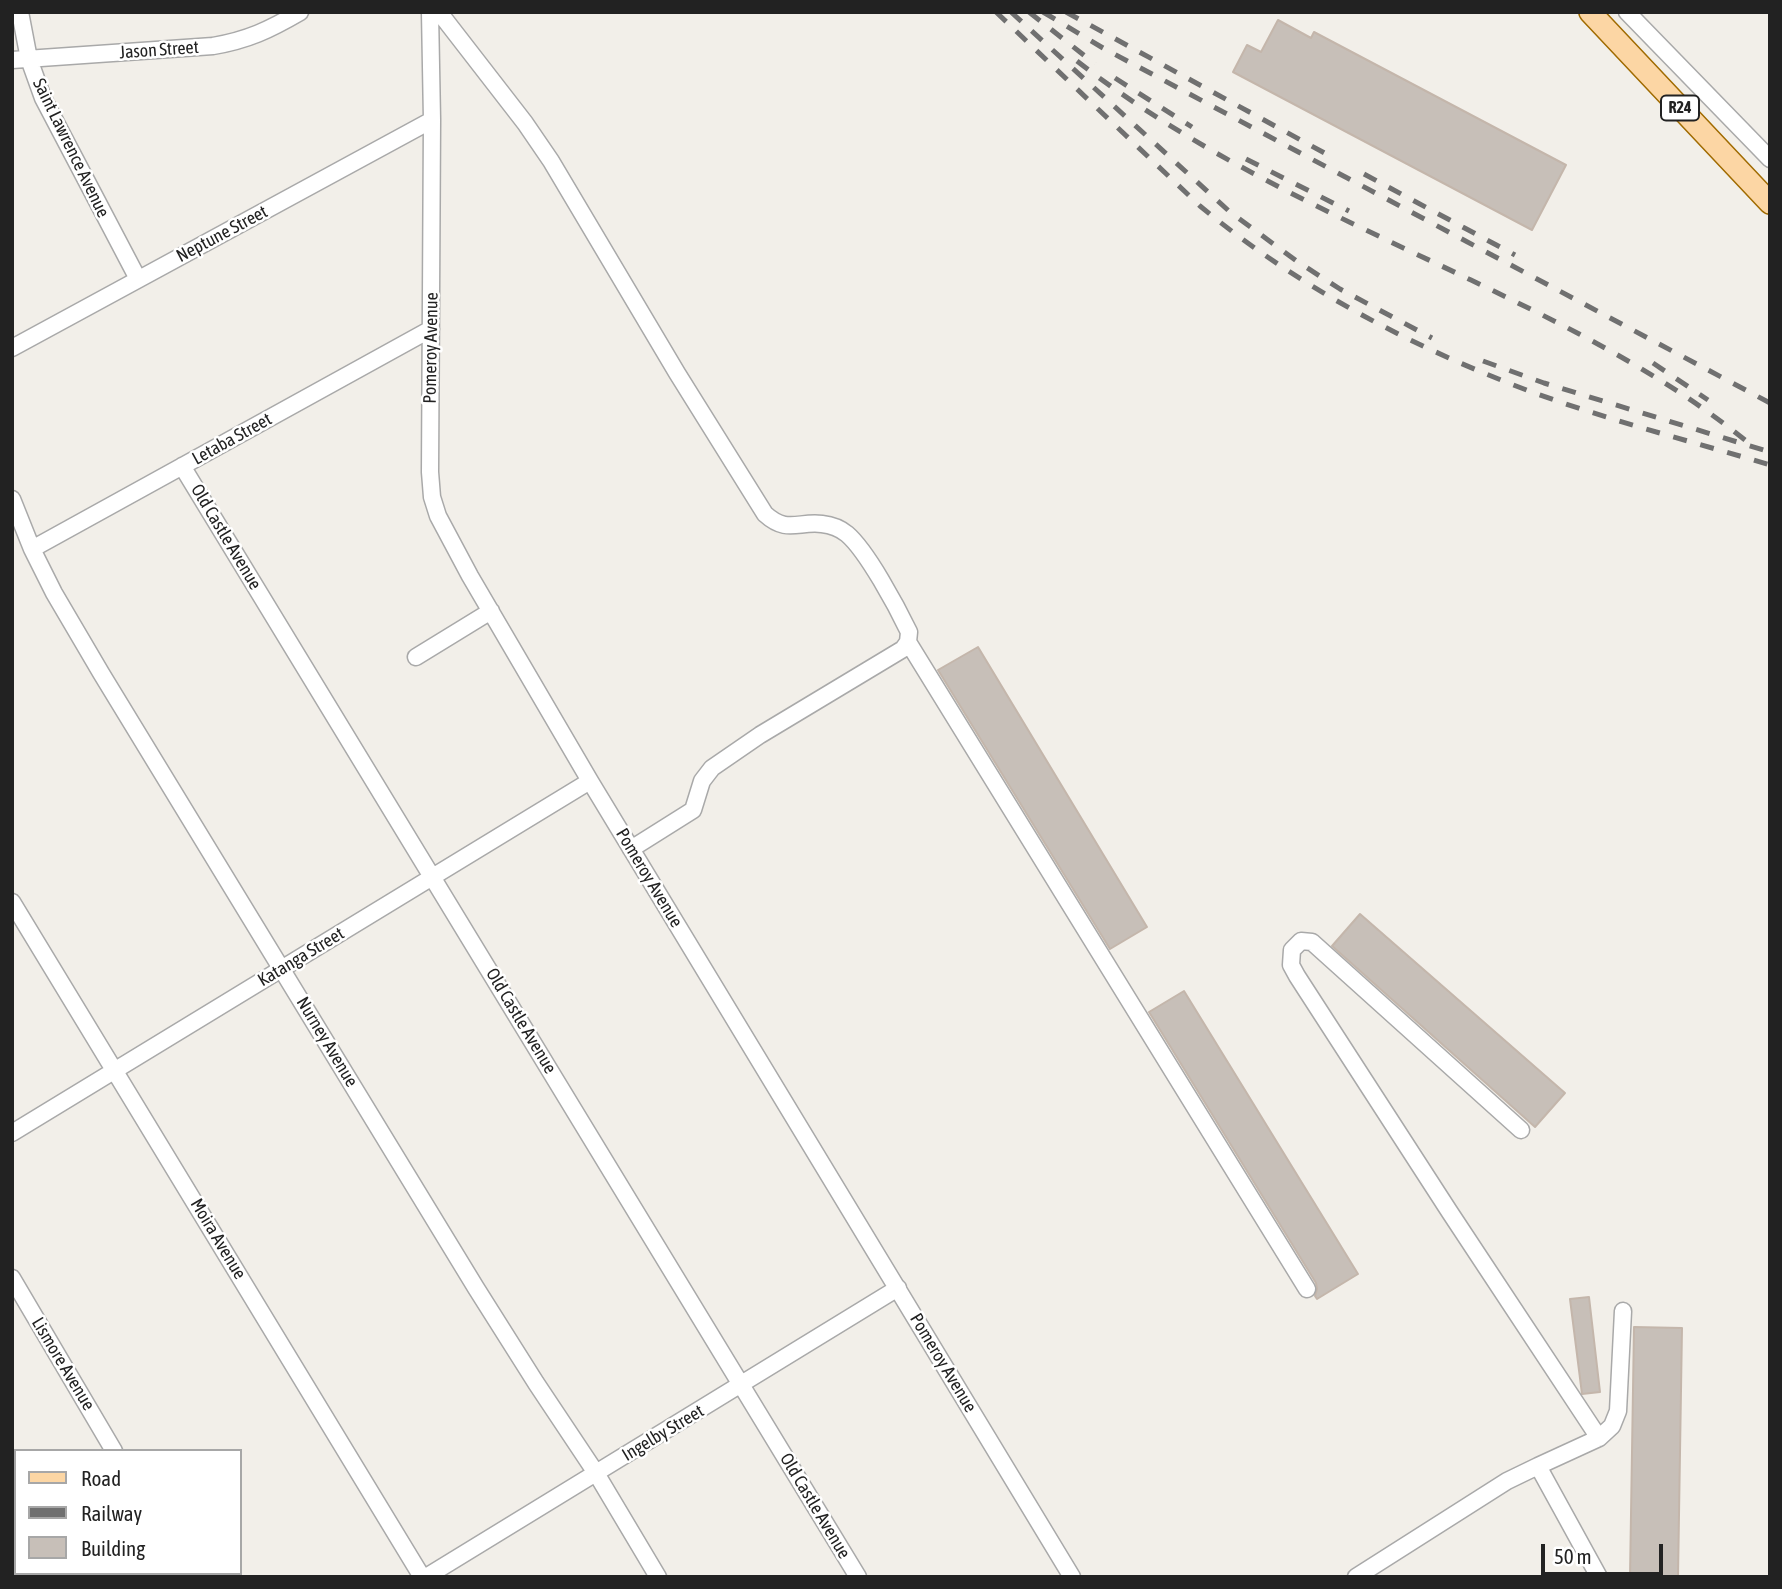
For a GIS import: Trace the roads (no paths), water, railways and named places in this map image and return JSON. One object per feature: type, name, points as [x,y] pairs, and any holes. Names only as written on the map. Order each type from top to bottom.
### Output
[{"type":"main road","name":"R24","points":[[1590,12],[1770,203]]},
{"type":"street","name":"Saint Lawrence Avenue","points":[[20,12],[20,60],[43,98],[138,279]]},
{"type":"street","name":"Jason Street","points":[[20,60],[213,46],[235,42],[269,30],[299,12]]},
{"type":"street","name":"Pomeroy Avenue","points":[[430,12],[432,120],[429,420],[432,497],[438,516],[590,781],[1072,1577]]},
{"type":"street","points":[[439,12],[551,161],[677,373],[765,514],[780,524],[789,526],[821,523],[841,529],[861,550],[909,632],[908,642],[903,649],[712,768],[702,780],[693,810],[631,849]]},
{"type":"street","points":[[1627,12],[1770,159]]},
{"type":"street","name":"Neptune Street","points":[[12,348],[432,120]]},
{"type":"street","name":"Letaba Street","points":[[32,549],[431,329]]},
{"type":"street","name":"Old Castle Avenue","points":[[183,466],[858,1577]]},
{"type":"street","name":"Nurney Avenue","points":[[12,499],[32,549],[54,593],[476,1288],[596,1473],[658,1577]]},
{"type":"street","points":[[416,657],[491,611]]},
{"type":"street","points":[[908,642],[1307,1289]]},
{"type":"street","name":"Katanga Street","points":[[12,1133],[590,781]]},
{"type":"street","name":"Moira Avenue","points":[[12,902],[424,1577]]},
{"type":"street","points":[[1521,1130],[1312,942],[1301,941],[1292,950],[1291,965],[1297,976],[1599,1438]]},
{"type":"street","name":"Lismore Avenue","points":[[12,1278],[113,1449]]},
{"type":"street","name":"Ingelby Street","points":[[424,1577],[898,1288]]},
{"type":"street","points":[[1356,1577],[1507,1481],[1599,1438],[1612,1426],[1618,1411],[1623,1311]]},
{"type":"street","points":[[1538,1466],[1599,1577]]},
{"type":"railway","points":[[996,12],[1200,206],[1235,234],[1310,285],[1388,329],[1511,384],[1607,417],[1770,465]]},
{"type":"railway","points":[[1011,12],[1230,212],[1340,289],[1432,338]]},
{"type":"railway","points":[[1029,12],[1095,64]]},
{"type":"railway","points":[[1043,12],[1103,48],[1770,403]]},
{"type":"railway","points":[[1066,12],[1330,156]]},
{"type":"railway","points":[[1077,61],[1123,94],[1218,154],[1318,207],[1578,333],[1681,393],[1745,440]]},
{"type":"railway","points":[[1115,78],[1192,127]]},
{"type":"railway","points":[[1246,159],[1349,211]]},
{"type":"railway","points":[[1364,174],[1515,255]]},
{"type":"railway","points":[[1483,361],[1544,383],[1770,452]]},
{"type":"railway","points":[[1653,363],[1708,400]]}]
